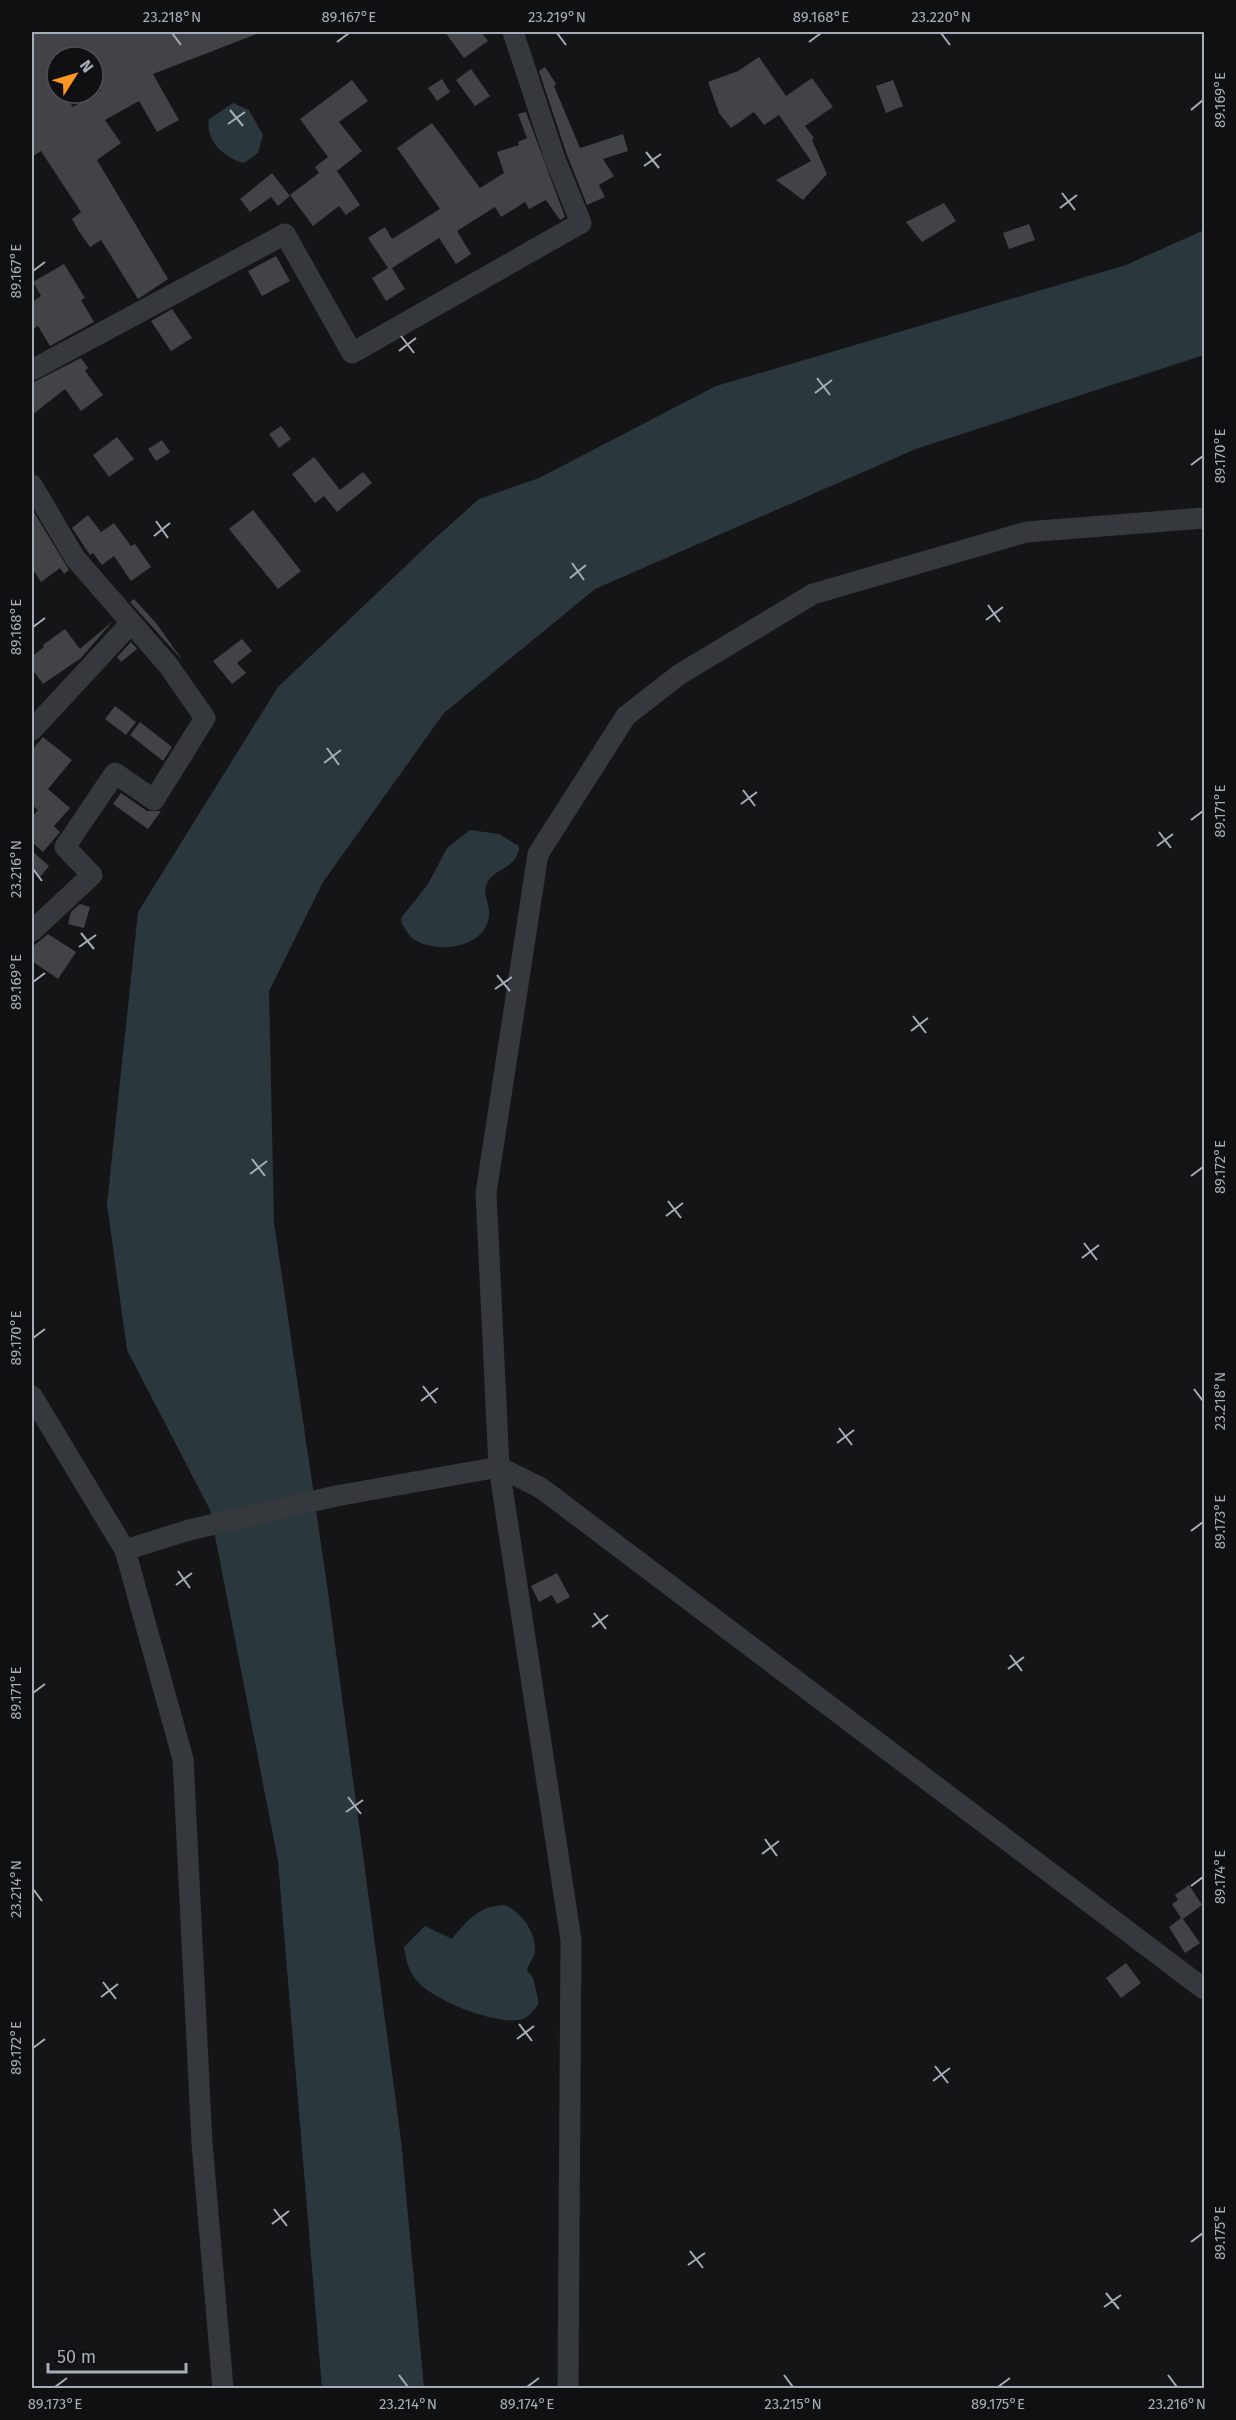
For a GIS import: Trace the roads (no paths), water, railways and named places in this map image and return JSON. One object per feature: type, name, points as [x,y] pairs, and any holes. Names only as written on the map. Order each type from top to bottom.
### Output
[{"type":"street","points":[[32,370],[285,234],[352,352],[581,223],[555,159],[513,32]]},
{"type":"street","points":[[32,485],[75,558],[168,665],[206,718],[154,800],[115,773],[65,847],[92,875],[32,931]]},
{"type":"street","points":[[568,2388],[571,1940],[499,1467],[486,1193],[538,854],[626,716],[680,674],[813,594],[1026,532],[1204,518]]},
{"type":"street","points":[[32,730],[131,623]]},
{"type":"street","points":[[32,1396],[125,1550],[183,1760],[202,2143],[223,2388]]},
{"type":"street","points":[[125,1550],[189,1530],[336,1496],[499,1467],[541,1488],[1204,1989]]}]
